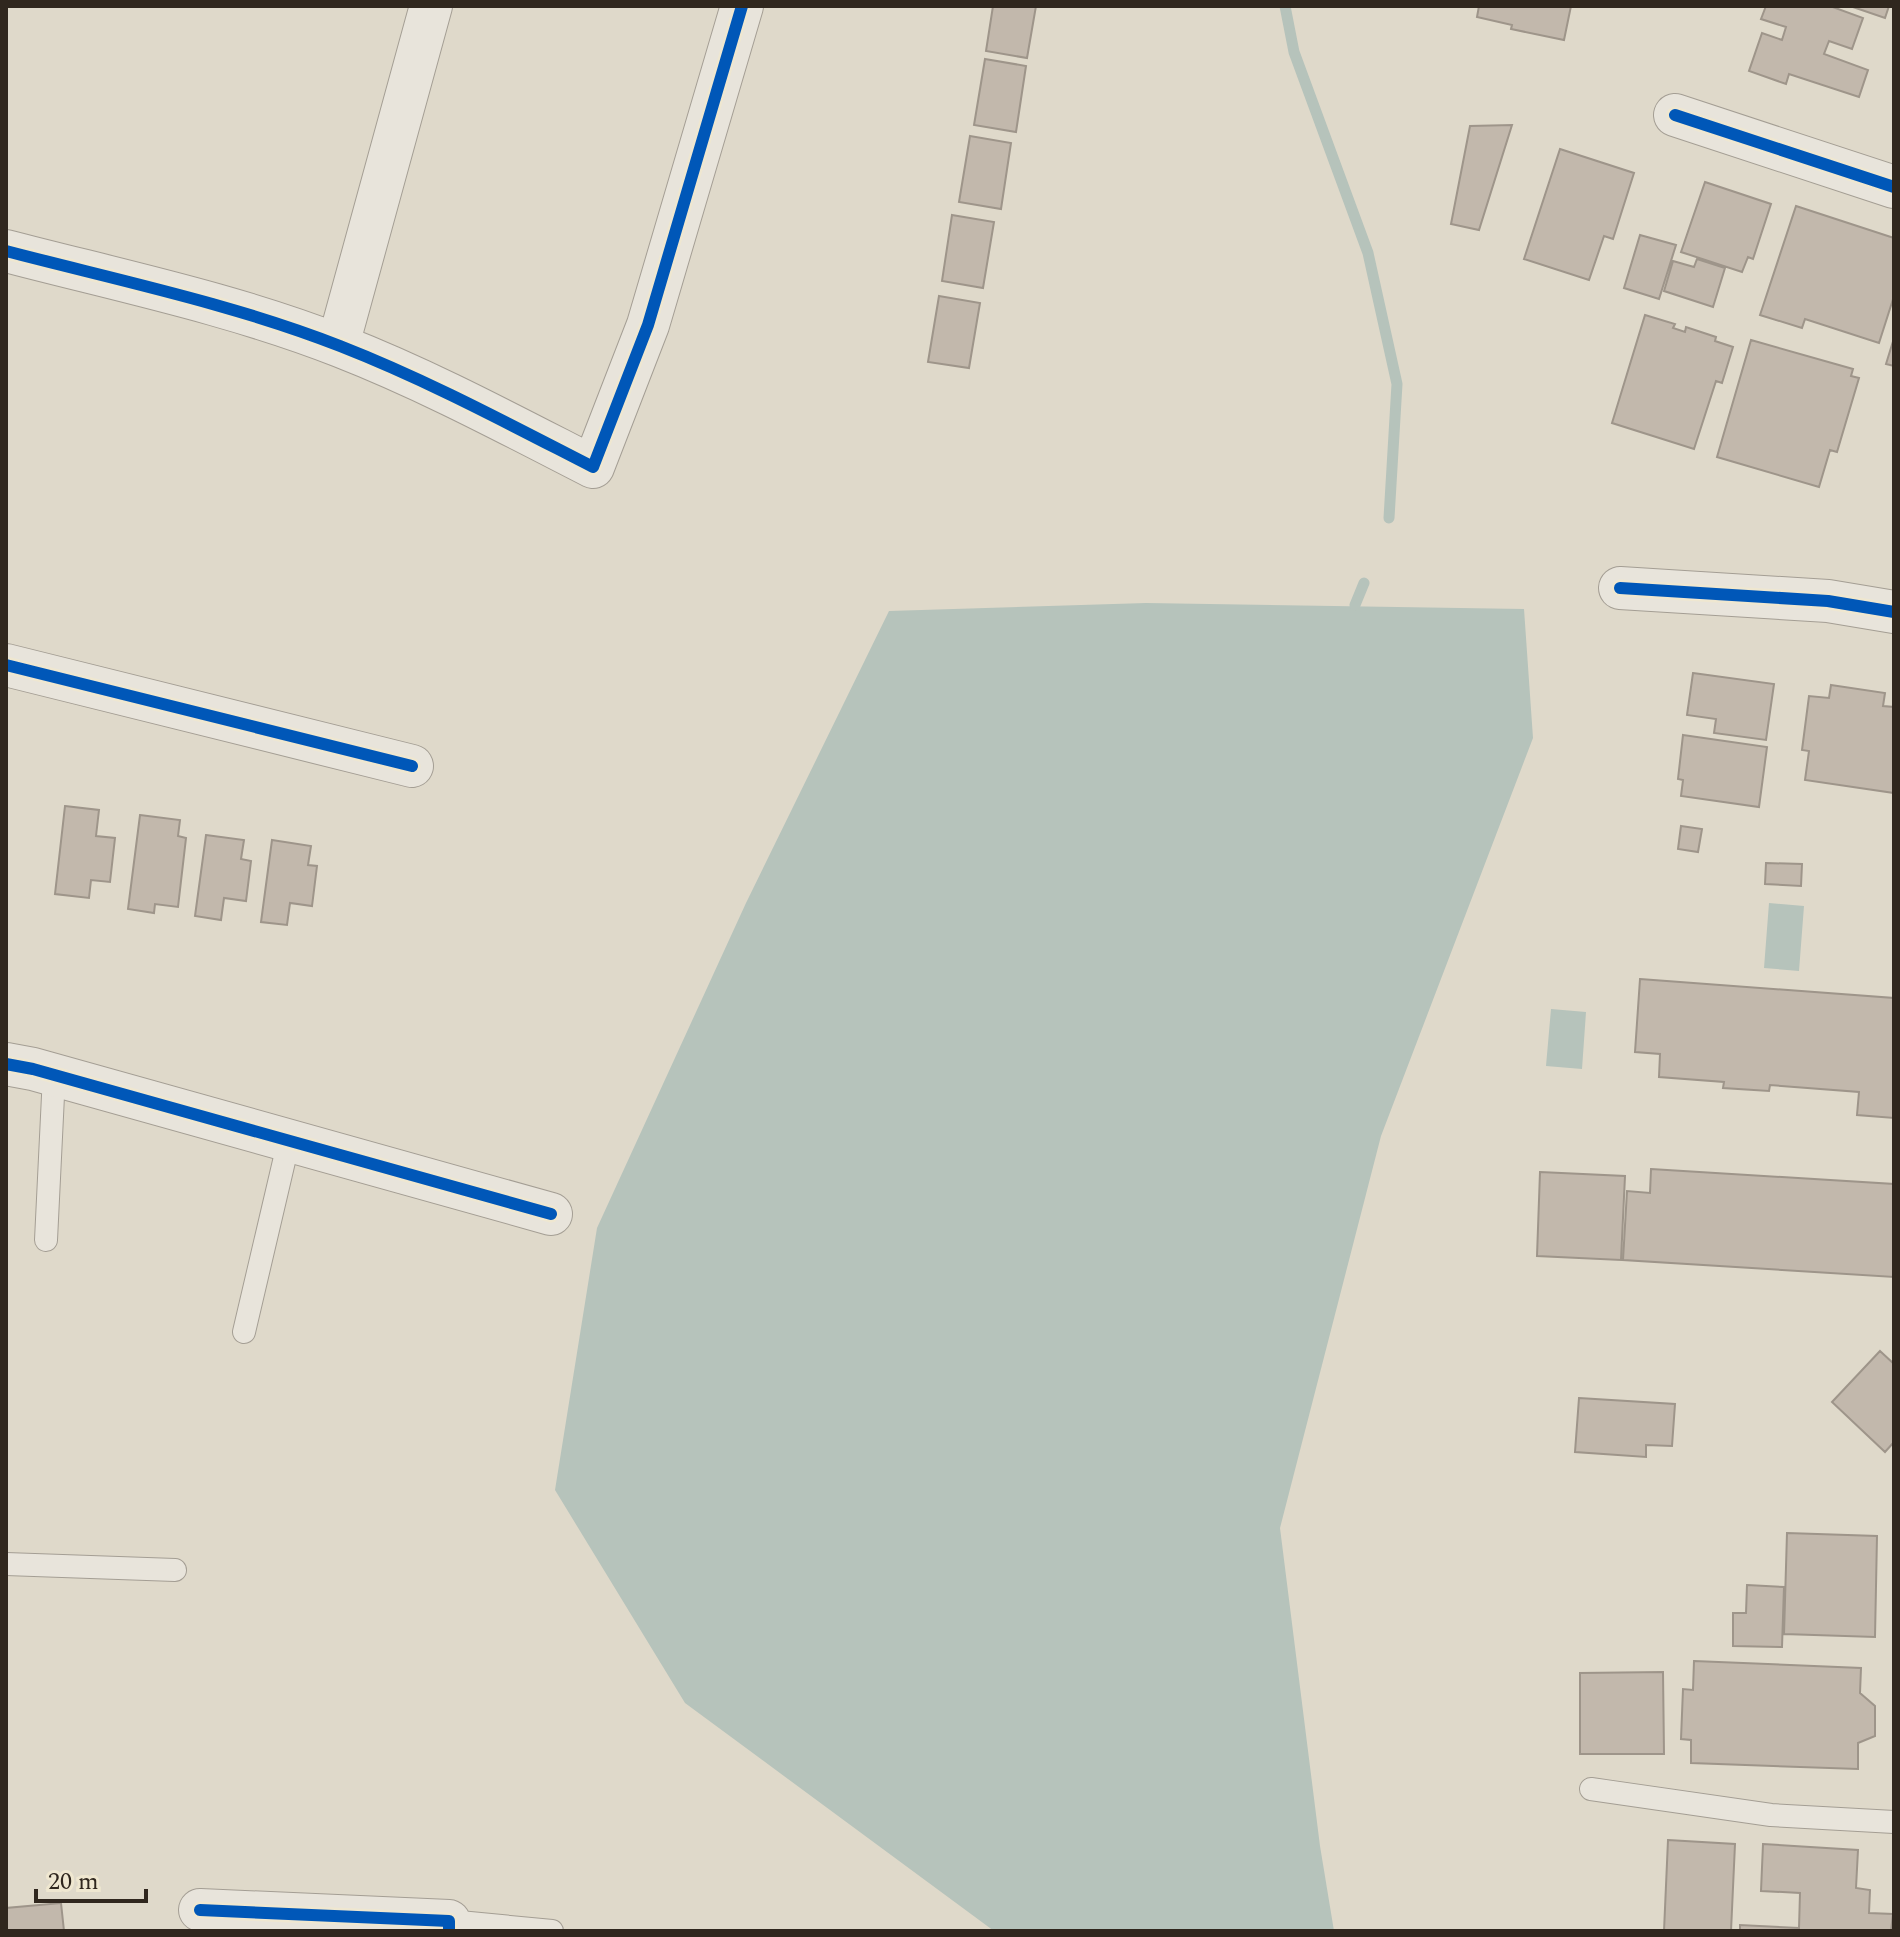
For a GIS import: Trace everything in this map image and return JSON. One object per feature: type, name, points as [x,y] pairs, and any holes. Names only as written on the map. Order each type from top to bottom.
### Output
[{"type":"street","points":[[338,345],[431,6]]},
{"type":"street","points":[[6,251],[234,312],[338,345],[437,388],[593,467],[648,325],[742,6]]},
{"type":"street","points":[[1675,115],[1894,187]]},
{"type":"street","points":[[1620,588],[1828,601],[1894,612]]},
{"type":"street","points":[[6,665],[412,766]]},
{"type":"street","points":[[6,1064],[551,1214]]},
{"type":"street","points":[[200,1910],[449,1926]]},
{"type":"lane","points":[[46,1240],[54,1075]]},
{"type":"lane","points":[[244,1332],[289,1140]]},
{"type":"lane","points":[[6,1564],[175,1570]]},
{"type":"lane","points":[[1591,1789],[1771,1815],[1894,1822]]},
{"type":"lane","points":[[449,1926],[552,1931]]},
{"type":"shaded area","points":[[1146,603],[1524,609],[1533,738],[1381,1136],[1280,1528],[1320,1846],[1334,1931],[994,1931],[685,1703],[555,1490],[597,1228],[746,903],[889,611]]},
{"type":"shaded area","points":[[1769,903],[1804,906],[1799,971],[1764,968]]},
{"type":"shaded area","points":[[1551,1009],[1586,1012],[1582,1069],[1546,1066]]},
{"type":"building","points":[[993,6],[1036,6],[1027,58],[986,51]]},
{"type":"building","points":[[1479,6],[1571,6],[1564,40],[1511,29],[1512,25],[1477,17]]},
{"type":"building","points":[[1766,6],[1830,6],[1863,18],[1852,49],[1829,41],[1824,54],[1868,70],[1859,97],[1789,74],[1786,84],[1749,71],[1762,33],[1782,40],[1786,27],[1761,19]]},
{"type":"building","points":[[1850,6],[1889,6],[1885,18]]},
{"type":"building","points":[[985,59],[1026,66],[1016,132],[974,125]]},
{"type":"building","points":[[1512,125],[1479,230],[1451,224],[1470,126]]},
{"type":"building","points":[[970,136],[1011,143],[1001,209],[959,202]]},
{"type":"building","points":[[1560,149],[1634,173],[1613,239],[1604,236],[1589,280],[1524,259]]},
{"type":"building","points":[[1705,182],[1771,204],[1753,259],[1748,257],[1742,272],[1681,252]]},
{"type":"building","points":[[1796,206],[1894,238],[1894,296],[1879,343],[1805,319],[1802,328],[1760,315]]},
{"type":"building","points":[[952,215],[994,222],[983,288],[942,281]]},
{"type":"building","points":[[1640,235],[1676,245],[1659,299],[1624,288]]},
{"type":"building","points":[[1697,259],[1725,268],[1713,307],[1664,291],[1673,261],[1694,267]]},
{"type":"building","points":[[939,296],[980,303],[969,368],[928,362]]},
{"type":"building","points":[[1645,315],[1675,324],[1673,328],[1685,332],[1686,327],[1716,337],[1715,341],[1733,347],[1722,383],[1716,381],[1694,449],[1612,423]]},
{"type":"building","points":[[1894,338],[1894,366],[1886,364]]},
{"type":"building","points":[[1751,340],[1853,369],[1851,376],[1859,378],[1837,452],[1830,450],[1819,487],[1717,457]]},
{"type":"building","points":[[1693,673],[1774,684],[1766,740],[1714,733],[1716,719],[1687,715]]},
{"type":"building","points":[[1831,685],[1885,693],[1883,706],[1894,707],[1894,793],[1805,780],[1809,751],[1802,750],[1809,696],[1829,698]]},
{"type":"building","points":[[1683,735],[1767,747],[1759,807],[1681,796],[1683,780],[1678,779]]},
{"type":"building","points":[[65,806],[99,810],[96,836],[115,838],[110,882],[91,880],[89,898],[55,894]]},
{"type":"building","points":[[140,815],[180,820],[178,836],[186,838],[178,907],[155,904],[154,913],[128,909]]},
{"type":"building","points":[[1681,826],[1702,829],[1698,852],[1678,849]]},
{"type":"building","points":[[206,835],[244,840],[241,859],[251,861],[246,901],[224,898],[221,920],[195,916]]},
{"type":"building","points":[[272,840],[311,846],[308,865],[317,866],[312,906],[290,903],[287,925],[261,922]]},
{"type":"building","points":[[1766,863],[1802,864],[1801,886],[1765,884]]},
{"type":"building","points":[[1640,979],[1894,998],[1894,1118],[1857,1115],[1859,1092],[1770,1085],[1769,1091],[1723,1088],[1724,1082],[1659,1077],[1660,1054],[1635,1052]]},
{"type":"building","points":[[1651,1169],[1894,1184],[1894,1277],[1623,1260],[1627,1191],[1650,1193]]},
{"type":"building","points":[[1540,1172],[1625,1176],[1621,1260],[1537,1256]]},
{"type":"building","points":[[1880,1351],[1894,1364],[1894,1442],[1885,1452],[1832,1402]]},
{"type":"building","points":[[1579,1398],[1675,1404],[1672,1446],[1646,1445],[1646,1457],[1575,1452]]},
{"type":"building","points":[[1787,1533],[1877,1536],[1875,1637],[1784,1634]]},
{"type":"building","points":[[1747,1585],[1784,1587],[1782,1647],[1733,1646],[1733,1613],[1746,1613]]},
{"type":"building","points":[[1694,1661],[1861,1668],[1860,1693],[1875,1706],[1875,1736],[1858,1743],[1858,1769],[1691,1763],[1691,1740],[1681,1739],[1683,1689],[1693,1690]]},
{"type":"building","points":[[1663,1672],[1664,1754],[1580,1754],[1580,1673]]},
{"type":"building","points":[[1668,1840],[1735,1844],[1731,1931],[1664,1931]]},
{"type":"building","points":[[1763,1844],[1858,1850],[1856,1888],[1870,1890],[1869,1913],[1893,1914],[1891,1931],[1740,1931],[1740,1925],[1799,1928],[1800,1893],[1761,1891]]},
{"type":"building","points":[[61,1903],[64,1931],[6,1931],[6,1908]]},
{"type":"waterway","points":[[1285,6],[1294,52],[1368,253],[1397,384],[1389,518]]},
{"type":"waterway","points":[[1355,605],[1364,583]]},
{"type":"cycle path","points":[[6,251],[174,294],[340,346],[436,388],[593,467],[648,325],[742,6]]},
{"type":"cycle path","points":[[1675,115],[1894,187]]},
{"type":"cycle path","points":[[1620,588],[1828,601],[1894,612]]},
{"type":"cycle path","points":[[6,665],[412,766]]},
{"type":"cycle path","points":[[6,1064],[551,1214]]},
{"type":"cycle path","points":[[200,1910],[449,1921],[449,1931]]}]
